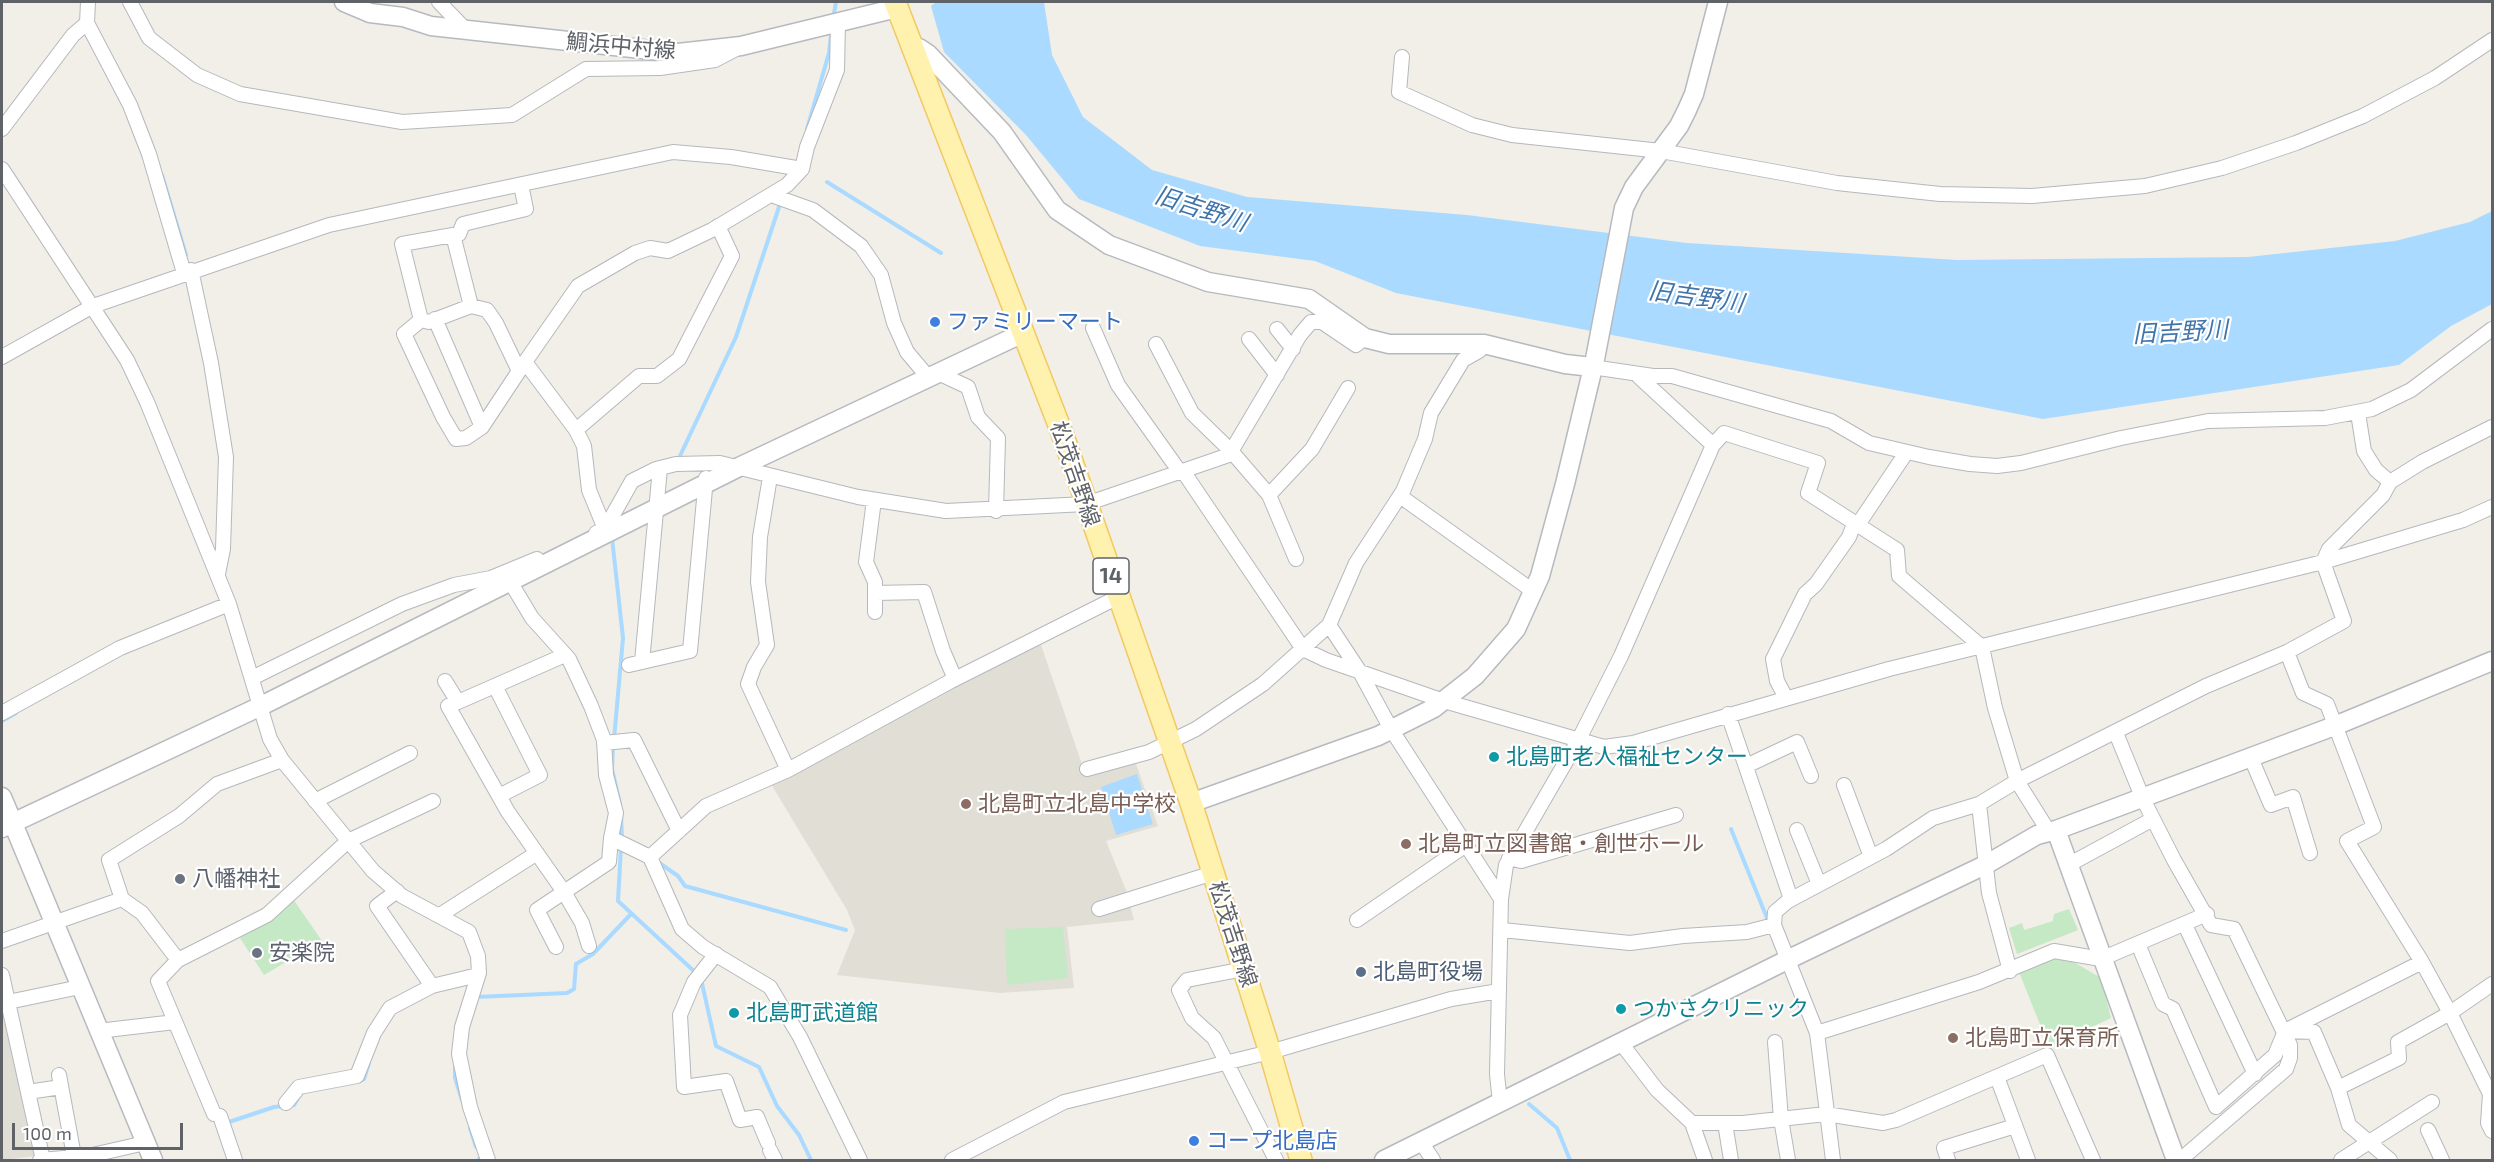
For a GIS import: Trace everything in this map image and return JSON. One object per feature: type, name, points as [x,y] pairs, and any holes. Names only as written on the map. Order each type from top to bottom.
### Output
[{"type":"main road","name":"松茂吉野線","points":[[896,5],[1023,333],[1191,803],[1270,1052],[1300,1161]]},
{"type":"street","points":[[88,2],[87,23],[130,105],[145,144],[188,272],[211,363],[226,457],[224,549],[218,574]]},
{"type":"street","points":[[130,2],[149,38],[197,75],[240,94],[402,122],[512,115],[586,69],[660,68],[716,60],[741,46]]},
{"type":"street","name":"鯛浜中村線","points":[[344,2],[370,13],[403,17],[431,26],[678,53],[741,46],[896,5]]},
{"type":"street","points":[[439,2],[466,30]]},
{"type":"street","points":[[1191,803],[1391,729],[1444,701],[1476,676],[1515,629],[1540,576],[1565,484],[1594,363],[1619,226],[1634,186],[1679,126],[1694,94],[1718,2]]},
{"type":"street","points":[[608,532],[590,490],[584,446],[576,430],[522,367],[487,310],[471,306],[428,320],[404,334],[443,417],[456,439],[466,438],[482,427],[522,367],[578,286],[635,253],[650,248],[668,251],[718,226],[787,185],[802,169],[807,147],[837,70],[838,22]]},
{"type":"street","points":[[2,129],[73,35],[87,23]]},
{"type":"street","points":[[1402,57],[1399,92],[1472,125],[1512,135],[1661,151],[1838,183],[1940,194],[2032,196],[2145,186],[2222,168],[2296,143],[2363,116],[2435,78],[2493,40]]},
{"type":"street","points":[[914,49],[919,48],[928,54],[1002,132],[1057,210],[1109,245],[1208,282],[1310,299],[1365,338],[1389,344],[1485,344],[1564,364],[1594,363],[1636,374],[1672,376],[1832,421],[1869,443],[1906,453],[1970,464],[2021,464],[2121,438],[2208,422],[2325,418],[2358,412],[2393,401],[2411,390],[2493,329]]},
{"type":"street","points":[[2,357],[93,306],[329,225],[673,152],[731,157],[802,169]]},
{"type":"street","points":[[2,169],[127,360],[147,402],[218,574],[270,739],[282,760],[373,871],[397,891],[468,932],[478,956],[478,975],[462,1027],[459,1054],[470,1107],[488,1161]]},
{"type":"street","points":[[482,427],[428,320],[402,244],[459,234],[463,224],[526,209],[521,185]]},
{"type":"street","points":[[771,195],[813,210],[861,246],[881,275],[894,323],[908,352],[934,375],[968,387],[978,417],[998,438],[996,511]]},
{"type":"street","points":[[576,430],[639,376],[657,376],[679,359],[732,256],[718,226]]},
{"type":"street","points":[[453,235],[471,306]]},
{"type":"street","points":[[608,532],[632,481],[660,468],[676,464],[739,467],[770,477],[874,500],[946,512],[996,511],[1086,504],[1182,472],[1232,452],[1311,322],[1322,322],[1356,345],[1365,338]]},
{"type":"street","points":[[1093,328],[1118,385],[1182,472],[1303,649],[1360,672],[1444,701],[1604,747],[1618,747],[1889,669],[2323,562],[2463,520],[2493,507]]},
{"type":"street","points":[[1277,329],[1293,349]]},
{"type":"street","points":[[7,826],[261,706],[510,577],[1023,333]]},
{"type":"street","points":[[1250,339],[1277,375]]},
{"type":"street","points":[[1156,344],[1192,413],[1232,452],[1269,495],[1296,559]]},
{"type":"street","points":[[1088,769],[1149,752],[1196,729],[1263,684],[1329,625],[1356,563],[1400,496],[1425,439],[1431,413],[1463,360],[1479,351],[1485,344]]},
{"type":"street","points":[[1636,374],[1713,445]]},
{"type":"street","points":[[1269,495],[1312,449],[1348,388]]},
{"type":"street","points":[[2358,412],[2364,451],[2376,470],[2390,482]]},
{"type":"street","points":[[1833,1161],[1816,1033],[1774,925],[1775,912],[1791,899],[1871,857],[1933,818],[1979,804],[2017,781],[2206,686],[2287,652],[2343,621],[2323,562],[2329,549],[2383,495],[2390,482],[2422,462],[2493,427]]},
{"type":"street","points":[[1500,1103],[1497,1074],[1501,899],[1509,858],[1579,738],[1621,656],[1713,445],[1724,433],[1818,463],[1808,493],[1897,550],[1899,576],[1982,647],[1995,708],[2017,781],[2053,831],[2068,864],[2178,1161],[2286,1069],[2290,1058],[2290,1045],[2234,929],[2211,925],[2207,914],[2174,860],[2143,798],[2116,733]]},
{"type":"street","points":[[1786,698],[1777,681],[1773,659],[1805,594],[1816,584],[1906,453]]},
{"type":"street","points":[[660,468],[636,663],[690,651],[707,464]]},
{"type":"street","points":[[770,477],[760,537],[758,582],[767,645],[754,667],[748,684],[788,770]]},
{"type":"street","points":[[1400,496],[1533,591]]},
{"type":"street","points":[[874,500],[866,562],[875,582],[875,612]]},
{"type":"street","points":[[510,577],[532,618],[565,655],[591,706],[604,742],[606,775],[616,813],[609,862],[537,910],[556,947]]},
{"type":"street","points":[[252,678],[402,604],[454,585],[510,577]]},
{"type":"street","points":[[875,593],[924,592],[943,651],[955,679]]},
{"type":"street","points":[[650,857],[706,806],[788,770],[955,679],[1118,597]]},
{"type":"street","points":[[2,713],[120,648],[229,604]]},
{"type":"street","points":[[1329,625],[1360,672],[1391,729],[1501,899]]},
{"type":"street","points":[[2287,652],[2303,693],[2327,704],[2337,725],[2374,827],[2347,841],[2422,962],[2491,1093],[2488,1123],[2493,1131]]},
{"type":"street","points":[[565,655],[448,706],[499,796],[564,892],[582,923],[589,946]]},
{"type":"street","points":[[1384,1161],[1787,960],[1988,864],[2037,835],[2251,758],[2493,661]]},
{"type":"street","points":[[445,681],[458,702]]},
{"type":"street","points":[[495,686],[540,776],[499,796]]},
{"type":"street","points":[[1728,714],[1791,899]]},
{"type":"street","points":[[604,742],[634,740],[679,831]]},
{"type":"street","points":[[1746,766],[1797,742],[1811,776]]},
{"type":"street","points":[[315,801],[410,753]]},
{"type":"street","points":[[2251,758],[2271,805],[2293,797],[2310,853]]},
{"type":"street","points":[[178,960],[142,913],[122,899],[109,860],[179,816],[217,784],[282,760]]},
{"type":"street","points":[[1844,785],[1871,857]]},
{"type":"street","points":[[2,797],[7,826],[52,921],[153,1161]]},
{"type":"street","points":[[235,1161],[158,981],[178,960],[267,915],[348,841],[433,801]]},
{"type":"street","points":[[1979,804],[1988,864],[1989,893],[2010,971]]},
{"type":"street","points":[[1509,858],[1521,861],[1676,815]]},
{"type":"street","points":[[2068,864],[2153,819]]},
{"type":"street","points":[[1797,830],[1819,885]]},
{"type":"street","points":[[612,838],[650,857],[682,929],[703,947],[770,987],[800,1037],[860,1161]]},
{"type":"street","points":[[1357,920],[1466,845]]},
{"type":"street","points":[[440,915],[537,853]]},
{"type":"street","points":[[1099,909],[1213,873]]},
{"type":"street","points":[[397,891],[377,906],[432,986]]},
{"type":"street","points":[[2,941],[52,921],[122,899]]},
{"type":"street","points":[[1816,1033],[2010,971],[2054,951],[2101,958],[2207,914]]},
{"type":"street","points":[[1502,930],[1630,943],[1683,936],[1747,932],[1774,925]]},
{"type":"street","points":[[2185,925],[2255,1074]]},
{"type":"street","points":[[2138,944],[2163,1004],[2173,1009],[2216,1107],[2275,1055],[2284,1031],[2422,962]]},
{"type":"street","points":[[716,954],[694,982],[680,1015],[684,1087],[726,1081],[740,1120],[757,1117],[771,1151]]},
{"type":"street","points":[[1244,969],[1187,980],[1179,990],[1192,1018],[1214,1038],[1276,1161]]},
{"type":"street","points":[[2,975],[42,1160],[88,1156],[145,1143]]},
{"type":"street","points":[[286,1103],[299,1087],[357,1076],[374,1033],[390,1008],[432,986],[478,975]]},
{"type":"street","points":[[2338,1089],[2399,1058],[2398,1042],[2450,1013],[2493,984]]},
{"type":"street","points":[[8,1002],[80,987]]},
{"type":"street","points":[[953,1160],[1064,1102],[1270,1052],[1451,999],[1499,991]]},
{"type":"street","points":[[98,1031],[175,1022]]},
{"type":"street","points":[[2284,1031],[2314,1032],[2338,1089],[2349,1125],[2390,1161]]},
{"type":"street","points":[[1621,1042],[1657,1090],[1692,1123],[1706,1161]]},
{"type":"street","points":[[1775,1042],[1780,1119],[1788,1161]]},
{"type":"street","points":[[1692,1123],[1725,1123],[1826,1114],[1883,1123],[1896,1120],[2047,1055],[2093,1161]]},
{"type":"street","points":[[1997,1077],[2028,1161]]},
{"type":"street","points":[[28,1092],[60,1081],[74,1156]]},
{"type":"street","points":[[2341,1161],[2368,1141],[2432,1102]]},
{"type":"street","points":[[1725,1123],[1731,1161]]},
{"type":"street","points":[[1948,1161],[1944,1148],[2015,1126]]},
{"type":"street","points":[[2428,1130],[2442,1161]]},
{"type":"street","points":[[1420,1142],[1433,1161]]},
{"type":"shaded area","name":"北島町立北島中学校","points":[[1040,642],[1086,776],[1135,761],[1158,826],[1106,841],[1126,890],[1134,920],[1067,927],[1074,988],[1000,993],[837,975],[855,930],[847,910],[771,784]]},
{"type":"shaded area","points":[[2,1011],[35,1156],[4,1160],[2,1160]]},
{"type":"green space","points":[[293,899],[322,941],[264,975],[240,938],[274,918]]},
{"type":"green space","points":[[2069,909],[2078,930],[2017,954],[2009,928],[2022,923],[2024,930],[2053,921],[2054,914]]},
{"type":"green space","points":[[1063,927],[1068,978],[1007,985],[1005,929]]},
{"type":"green space","points":[[2052,957],[2065,957],[2101,978],[2111,1018],[2049,1047],[2019,972]]},
{"type":"water","name":"旧吉野川","points":[[936,2],[1044,2],[1052,55],[1083,117],[1152,170],[1247,197],[1467,215],[1687,243],[1957,260],[2248,257],[2395,241],[2470,222],[2492,211],[2492,304],[2451,326],[2399,365],[2043,419],[1396,293],[1315,261],[1200,246],[1079,199],[1026,135],[944,52],[931,6]]},
{"type":"water","points":[[1137,774],[1153,824],[1116,835],[1101,787]]},
{"type":"waterway","points":[[833,19],[836,2]]},
{"type":"waterway","points":[[807,129],[829,53],[831,35]]},
{"type":"waterway","points":[[162,175],[186,255]]},
{"type":"waterway","points":[[827,182],[941,253]]},
{"type":"waterway","points":[[676,459],[679,458],[736,337],[781,201]]},
{"type":"waterway","points":[[612,538],[623,638],[614,739]]},
{"type":"waterway","points":[[2,721],[16,713]]},
{"type":"waterway","points":[[613,747],[612,769],[620,804]]},
{"type":"waterway","points":[[621,814],[622,840]]},
{"type":"waterway","points":[[1731,829],[1769,923]]},
{"type":"waterway","points":[[621,847],[618,901],[696,973]]},
{"type":"waterway","points":[[658,862],[678,876],[685,886],[846,930]]},
{"type":"waterway","points":[[476,997],[567,993],[574,989],[576,964],[593,954],[631,914]]},
{"type":"waterway","points":[[701,979],[716,1046],[759,1067],[777,1106],[799,1135],[811,1160]]},
{"type":"waterway","points":[[358,1081],[364,1079],[369,1063]]},
{"type":"waterway","points":[[455,1067],[455,1078],[462,1100]]},
{"type":"waterway","points":[[226,1123],[274,1107],[294,1105],[300,1095]]},
{"type":"waterway","points":[[1529,1104],[1557,1128],[1570,1160]]},
{"type":"waterway","points":[[470,1128],[476,1147]]},
{"type":"place","name":"ファミリーマート","points":[[935,322]]},
{"type":"place","name":"北島町老人福祉センター","points":[[1494,757]]},
{"type":"place","name":"北島町立北島中学校","points":[[966,804]]},
{"type":"place","name":"北島町立図書館・創世ホール","points":[[1406,844]]},
{"type":"place","name":"八幡神社","points":[[180,879]]},
{"type":"place","name":"安楽院","points":[[257,953]]},
{"type":"place","name":"北島町役場","points":[[1361,972]]},
{"type":"place","name":"つかさクリニック","points":[[1621,1009]]},
{"type":"place","name":"北島町武道館","points":[[734,1013]]},
{"type":"place","name":"北島町立保育所","points":[[1953,1038]]},
{"type":"place","name":"コープ北島店","points":[[1194,1141]]}]
